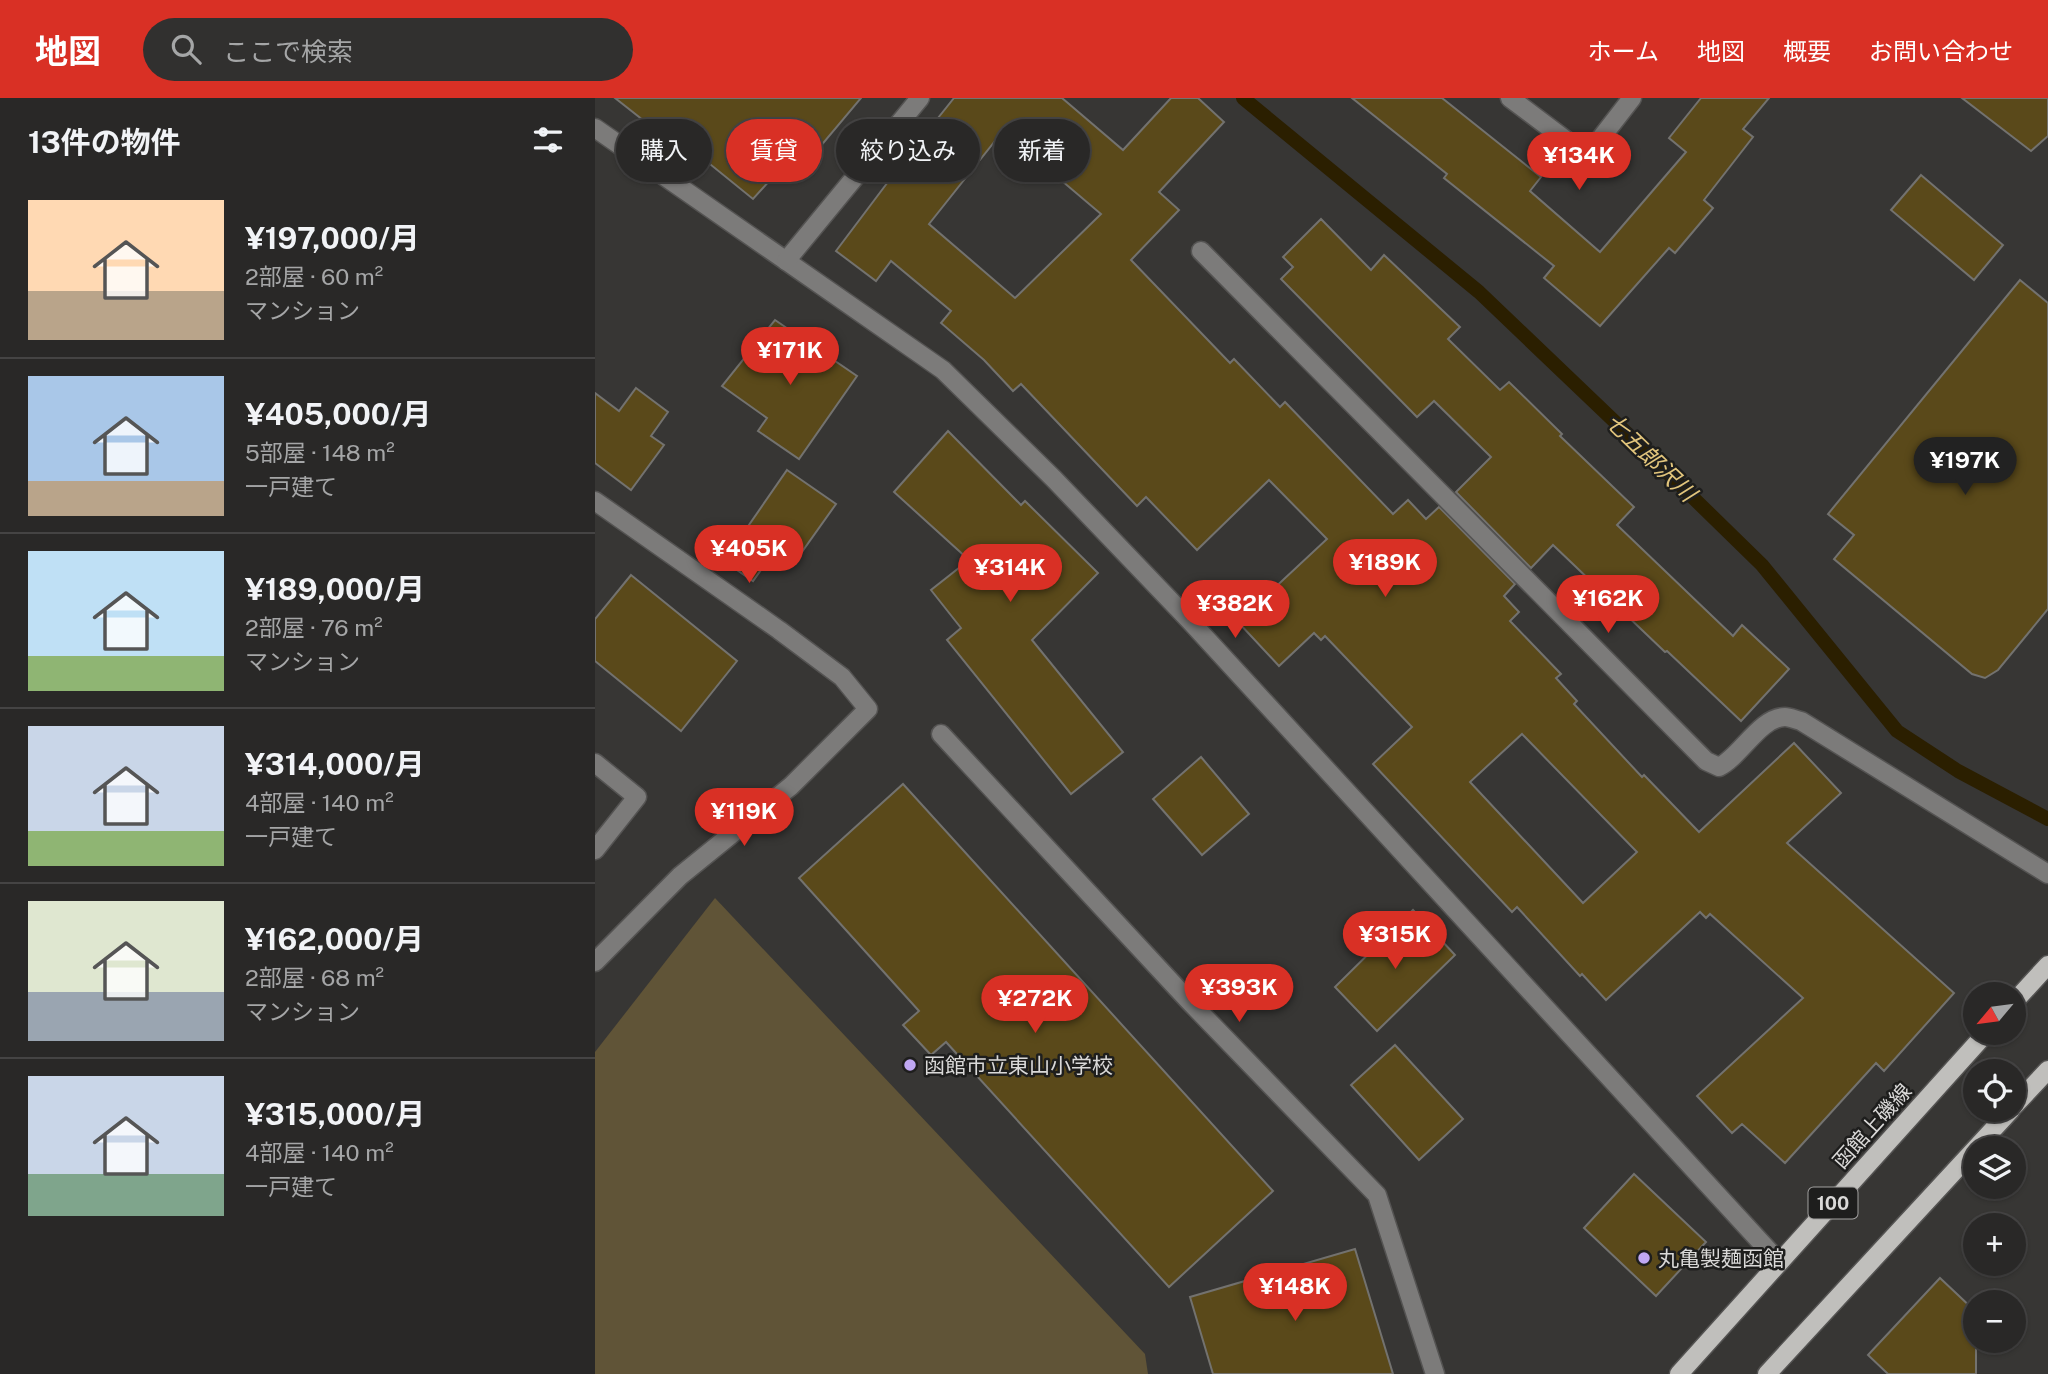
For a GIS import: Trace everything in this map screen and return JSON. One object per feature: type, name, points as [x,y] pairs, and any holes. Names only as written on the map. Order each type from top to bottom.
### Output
[{"type":"main road","points":[[2027,987],[2048,964]]},
{"type":"main road","name":"函館上磯線","points":[[1679,1374],[1975,1045]]},
{"type":"main road","points":[[2026,1094],[2048,1070]]},
{"type":"main road","points":[[1767,1374],[2000,1122]]},
{"type":"street","points":[[786,261],[920,98]]},
{"type":"street","points":[[1510,98],[1587,156],[1632,98]]},
{"type":"street","points":[[595,128],[943,370],[1054,479],[1335,776],[1779,1262]]},
{"type":"street","points":[[1201,251],[1706,761],[1719,767],[1731,761],[1765,724],[1783,717],[1801,721],[2048,874]]},
{"type":"street","points":[[595,501],[842,677],[868,709],[791,786],[680,876],[595,962]]},
{"type":"street","points":[[941,734],[1188,1000],[1377,1195],[1435,1374]]},
{"type":"street","points":[[595,763],[637,797],[595,850]]},
{"type":"shaded area","points":[[715,898],[1145,1354],[1148,1374],[595,1374],[595,1052]]},
{"type":"building","points":[[615,98],[861,98],[843,119],[836,119],[836,128],[822,144],[822,119],[726,119],[726,177],[712,166],[712,119],[642,119]]},
{"type":"building","points":[[954,98],[1062,98],[1087,119],[994,119],[994,142],[980,160],[980,119],[937,119]]},
{"type":"building","points":[[1171,98],[1198,98],[1224,122],[1159,192],[1179,210],[1131,260],[1230,363],[1234,359],[1280,407],[1285,402],[1393,514],[1408,500],[1426,519],[1439,507],[1515,584],[1504,596],[1519,612],[1510,621],[1561,674],[1556,678],[1577,701],[1574,704],[1642,777],[1644,775],[1699,832],[1794,743],[1841,793],[1787,843],[1954,993],[1884,1071],[1876,1063],[1785,1163],[1742,1124],[1732,1133],[1697,1096],[1803,998],[1710,914],[1706,918],[1700,912],[1606,1000],[1582,974],[1580,976],[1517,907],[1512,912],[1373,764],[1412,727],[1325,636],[1321,640],[1314,633],[1279,666],[1238,622],[1327,539],[1269,480],[1197,550],[1146,497],[1137,506],[1021,384],[1013,391],[984,360],[941,323],[951,311],[891,261],[876,281],[836,251],[888,182],[962,182],[929,224],[1015,298],[1101,214],[1063,182],[1090,182],[1090,122],[1123,150]],"holes":[[[1522,734],[1637,852],[1583,903],[1470,782]]]},
{"type":"building","points":[[1352,98],[1442,98],[1541,177],[1530,191],[1600,252],[1686,152],[1669,138],[1701,98],[1769,98],[1743,129],[1753,137],[1704,200],[1713,208],[1675,253],[1669,248],[1600,326],[1544,278],[1554,266],[1444,178],[1447,174]]},
{"type":"building","points":[[1962,98],[2048,98],[2048,136],[2031,151]]},
{"type":"building","points":[[1921,175],[2003,245],[1974,280],[1891,210]]},
{"type":"building","points":[[732,182],[768,182],[753,199]]},
{"type":"building","points":[[1321,219],[1371,270],[1384,255],[1460,327],[1448,339],[1500,390],[1509,382],[1562,434],[1560,436],[1634,507],[1617,525],[1733,636],[1742,625],[1789,669],[1741,721],[1553,545],[1531,568],[1456,492],[1491,457],[1434,401],[1417,417],[1281,279],[1293,267],[1283,257]]},
{"type":"building","points":[[2020,280],[2048,303],[2048,609],[1998,670],[1985,678],[1972,674],[1834,559],[1854,535],[1828,514]]},
{"type":"building","points":[[775,320],[857,376],[799,459],[758,431],[767,418],[722,386]]},
{"type":"building","points":[[636,388],[668,412],[651,436],[664,445],[631,490],[595,463],[595,393],[619,411]]},
{"type":"building","points":[[948,431],[1021,505],[1025,501],[1098,573],[1032,640],[1123,752],[1071,794],[947,640],[961,628],[931,590],[969,560],[894,492]]},
{"type":"building","points":[[787,470],[836,504],[799,556],[781,542],[753,581],[724,561]]},
{"type":"building","points":[[631,575],[737,661],[681,731],[595,661],[595,619]]},
{"type":"building","points":[[1201,757],[1249,814],[1202,855],[1153,799]]},
{"type":"building","points":[[903,784],[1273,1191],[1169,1287],[946,1042],[931,1055],[903,1025],[919,1011],[799,878]]},
{"type":"building","points":[[1413,910],[1455,955],[1377,1031],[1335,987]]},
{"type":"building","points":[[1395,1045],[1463,1119],[1419,1160],[1351,1085]]},
{"type":"building","points":[[1634,1174],[1706,1242],[1656,1296],[1584,1228]]},
{"type":"building","points":[[1355,1249],[1393,1374],[1213,1374],[1190,1297]]},
{"type":"building","points":[[1940,1278],[1963,1300],[1963,1353],[1976,1353],[1976,1374],[1888,1374],[1868,1355]]},
{"type":"waterway","name":"七五郎沢川","points":[[1243,98],[1479,292],[1635,441],[1762,565],[1897,731],[1958,771],[2048,819]]},
{"type":"place","name":"函館市立東山小学校","points":[[910,1065]]},
{"type":"place","name":"丸亀製麺函館","points":[[1644,1258]]}]
